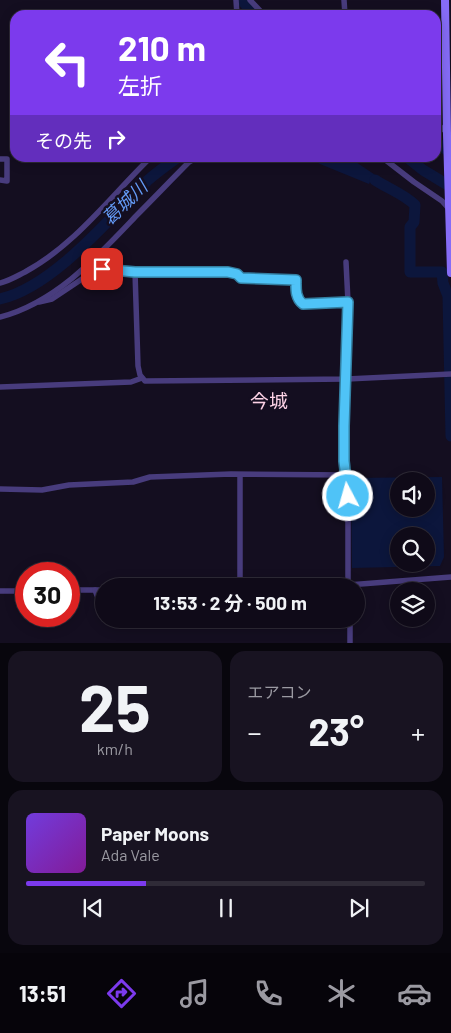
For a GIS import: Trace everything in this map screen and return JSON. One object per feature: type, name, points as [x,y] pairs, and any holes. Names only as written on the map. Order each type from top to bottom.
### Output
[{"type":"street","points":[[250,0],[259,10]]},
{"type":"street","points":[[445,0],[451,273]]},
{"type":"street","points":[[0,159],[8,159],[7,181],[0,180]]},
{"type":"street","points":[[0,283],[34,267],[73,238],[146,162]]},
{"type":"street","points":[[40,302],[75,276],[104,250],[189,162]]},
{"type":"street","points":[[388,162],[449,207]]},
{"type":"street","points":[[346,262],[348,302],[344,461],[348,496],[348,578]]},
{"type":"street","points":[[0,317],[52,299],[88,275],[102,269],[135,272],[228,272],[237,274],[241,278],[296,280],[297,297],[303,304],[348,302]]},
{"type":"street","points":[[135,272],[138,366],[142,378],[150,382],[346,379],[449,374]]},
{"type":"street","points":[[0,388],[131,382],[142,378]]},
{"type":"street","points":[[0,489],[42,490],[69,485],[133,482],[150,478],[240,475],[346,475]]},
{"type":"street","points":[[240,475],[240,578]]},
{"type":"street","points":[[365,585],[451,577]]},
{"type":"street","points":[[80,590],[95,590]]},
{"type":"street","points":[[0,591],[15,591]]},
{"type":"street","points":[[350,628],[350,643]]},
{"type":"water","points":[[317,162],[356,162],[390,185],[387,188],[370,182],[369,184]]},
{"type":"water","points":[[435,477],[442,477],[444,557],[440,566],[435,566],[435,527],[390,527],[390,567],[352,568],[351,478],[390,478],[390,517],[435,517]]},
{"type":"waterway","points":[[242,0],[250,10]]},
{"type":"waterway","points":[[441,146],[451,153]]},
{"type":"waterway","name":"葛城川","points":[[0,299],[20,292],[40,281],[60,266],[98,232],[147,181],[172,162]]},
{"type":"waterway","name":"葛城川","points":[[413,162],[451,187]]},
{"type":"waterway","points":[[375,180],[415,205],[414,222],[410,227],[410,272],[442,272],[443,283],[448,296],[451,436]]},
{"type":"district","name":"今城","points":[[269,401]]},
{"type":"route","points":[[102,269],[135,272],[228,272],[237,274],[241,278],[296,280],[297,297],[303,304],[348,302],[344,461],[348,496]]}]
